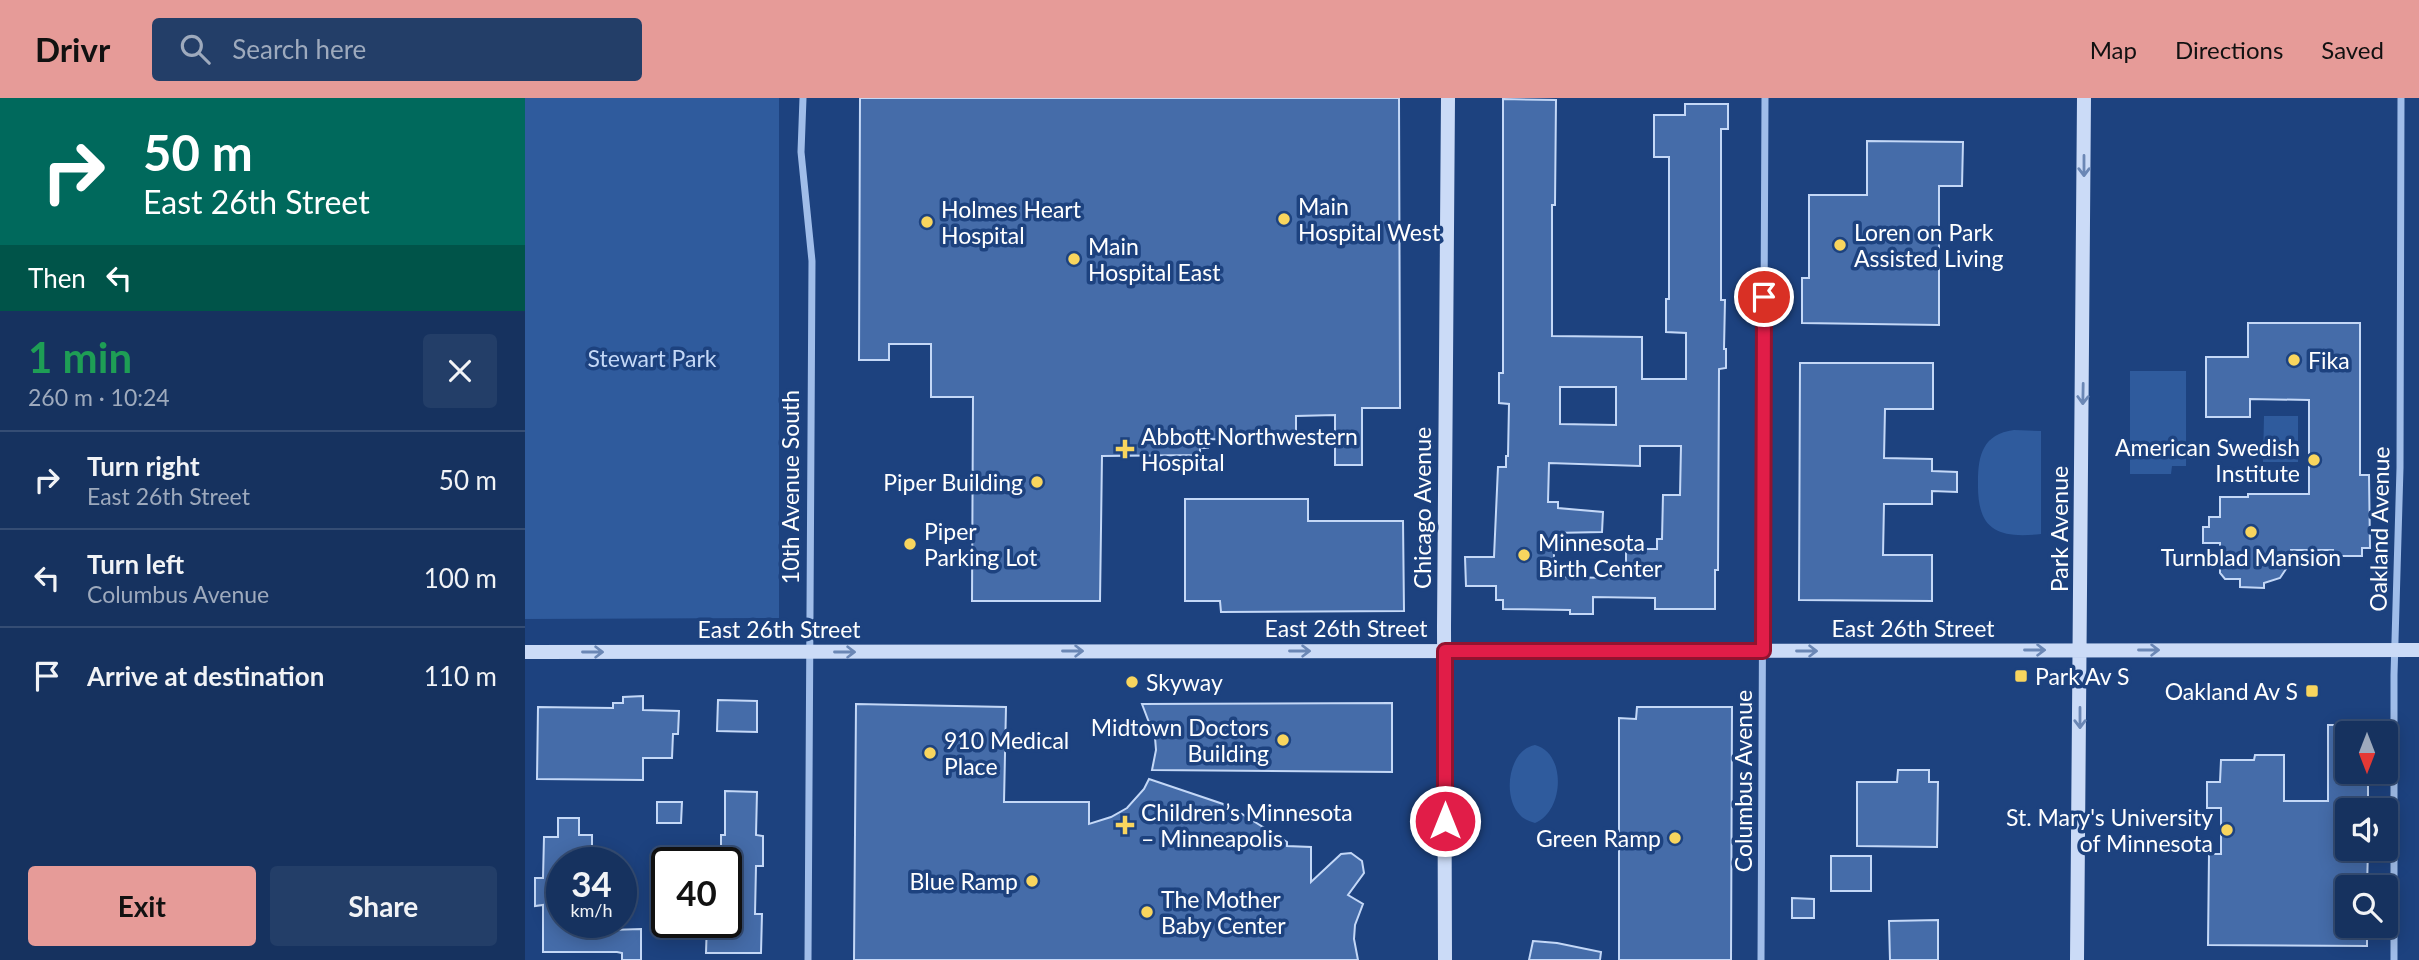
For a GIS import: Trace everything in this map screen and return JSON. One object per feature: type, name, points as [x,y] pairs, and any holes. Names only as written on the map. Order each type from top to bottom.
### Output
[{"type":"street","name":"10th Avenue South","points":[[803,98],[801,152],[812,261],[808,960]]},
{"type":"street","name":"Chicago Avenue","points":[[1445,960],[1448,98]]},
{"type":"street","name":"Columbus Avenue","points":[[1761,960],[1765,98]]},
{"type":"street","name":"Park Avenue","points":[[2077,960],[2084,98]]},
{"type":"street","name":"Oakland Avenue","points":[[2394,960],[2401,98]]},
{"type":"street","name":"East 26th Street","points":[[525,652],[2419,650]]},
{"type":"green space","name":"Stewart Park","points":[[525,98],[779,98],[779,618],[525,619]]},
{"type":"green space","points":[[2130,371],[2186,371],[2186,466],[2172,466],[2171,474],[2130,474]]},
{"type":"green space","points":[[2264,416],[2298,416],[2298,462],[2263,462]]},
{"type":"green space","points":[[2014,430],[2041,431],[2041,534],[2012,535],[2001,532],[1992,528],[1981,511],[1978,482],[1979,463],[1984,447],[1995,436]]},
{"type":"green space","points":[[1535,745],[1545,750],[1553,759],[1558,783],[1552,807],[1545,817],[1535,823],[1523,818],[1514,807],[1510,786],[1514,765],[1519,756]]},
{"type":"building","name":"Abbott Northwestern Hospital","points":[[860,98],[1399,98],[1400,408],[1362,408],[1362,465],[1335,465],[1335,415],[1296,416],[1296,441],[1208,439],[1208,448],[1200,448],[1200,455],[1102,456],[1100,601],[972,601],[973,397],[931,397],[931,344],[889,344],[889,360],[859,360]]},
{"type":"building","points":[[1503,99],[1556,100],[1555,205],[1552,205],[1552,336],[1642,337],[1642,379],[1686,379],[1686,333],[1666,332],[1666,299],[1669,299],[1669,157],[1654,157],[1654,115],[1685,115],[1685,104],[1728,104],[1728,129],[1721,129],[1721,300],[1725,300],[1726,368],[1719,369],[1718,570],[1715,570],[1715,609],[1655,609],[1655,598],[1593,597],[1593,614],[1570,614],[1570,610],[1503,609],[1503,600],[1496,600],[1496,586],[1466,586],[1465,557],[1494,557],[1498,467],[1506,467],[1508,456],[1509,404],[1499,403],[1499,373],[1503,373]],"holes":[[[1560,387],[1616,387],[1616,425],[1560,424]],[[1640,446],[1681,446],[1680,495],[1663,495],[1662,539],[1657,539],[1657,549],[1626,549],[1626,576],[1554,577],[1554,533],[1602,532],[1603,512],[1558,508],[1558,502],[1548,502],[1549,463],[1640,466]]]},
{"type":"building","name":"Loren on Park Assisted Living","points":[[1867,141],[1963,142],[1962,186],[1939,186],[1939,325],[1802,323],[1802,278],[1809,278],[1809,195],[1867,195]]},
{"type":"building","points":[[2248,323],[2360,323],[2360,475],[2369,475],[2370,548],[2362,548],[2362,556],[2333,556],[2333,550],[2291,550],[2290,563],[2280,578],[2264,583],[2264,588],[2240,587],[2240,579],[2225,579],[2220,573],[2220,543],[2203,543],[2203,527],[2209,527],[2209,517],[2220,517],[2220,497],[2309,494],[2309,400],[2250,399],[2250,417],[2206,417],[2206,357],[2248,357]]},
{"type":"building","points":[[1800,363],[1933,363],[1933,409],[1885,409],[1884,458],[1932,459],[1932,471],[1957,472],[1957,492],[1932,491],[1932,504],[1884,504],[1883,555],[1932,555],[1932,601],[1799,600]]},
{"type":"building","points":[[1185,499],[1308,499],[1308,521],[1403,521],[1404,611],[1221,612],[1220,601],[1185,601]]},
{"type":"building","points":[[643,696],[643,710],[679,711],[678,734],[673,734],[672,758],[643,758],[643,780],[537,779],[538,707],[613,708],[613,703],[623,703],[623,697]]},
{"type":"building","points":[[718,700],[757,701],[757,732],[717,731]]},
{"type":"building","name":"Midtown Doctors Building","points":[[1392,703],[1392,772],[1152,770],[1156,750],[1154,725],[1150,725],[1142,704]]},
{"type":"building","points":[[856,704],[1006,707],[1004,802],[1089,802],[1089,824],[1127,808],[1149,779],[1229,806],[1287,842],[1287,846],[1311,847],[1311,882],[1341,854],[1351,853],[1362,861],[1364,873],[1348,895],[1363,904],[1355,925],[1354,939],[1358,960],[854,960]]},
{"type":"building","name":"Green Ramp","points":[[1637,707],[1732,707],[1731,960],[1619,960],[1619,718],[1636,719]]},
{"type":"building","points":[[2328,725],[2335,725],[2335,784],[2368,784],[2368,798],[2335,798],[2335,861],[2368,861],[2367,875],[2335,875],[2335,938],[2367,938],[2367,946],[2208,945],[2209,854],[2221,854],[2221,808],[2207,808],[2207,782],[2220,782],[2221,760],[2254,760],[2255,755],[2284,755],[2284,801],[2328,801]]},
{"type":"building","points":[[1898,770],[1929,770],[1929,782],[1938,782],[1937,847],[1857,846],[1857,782],[1897,782]]},
{"type":"building","points":[[725,791],[757,792],[756,835],[763,836],[763,866],[756,866],[755,914],[762,914],[761,953],[706,953],[706,938],[742,938],[742,847],[721,847],[721,835],[725,835]]},
{"type":"building","points":[[657,802],[682,802],[681,823],[657,823]]},
{"type":"building","points":[[558,818],[579,818],[579,835],[592,835],[592,847],[546,847],[546,938],[637,938],[637,929],[641,929],[641,960],[622,960],[622,953],[617,952],[543,952],[543,905],[535,906],[535,878],[543,878],[544,837],[558,837]]},
{"type":"building","points":[[1831,856],[1871,856],[1871,891],[1831,891]]},
{"type":"building","points":[[1792,898],[1814,899],[1814,918],[1792,918]]},
{"type":"building","points":[[1938,920],[1938,960],[1890,960],[1889,921]]},
{"type":"building","points":[[1533,941],[1601,952],[1600,960],[1529,960]]},
{"type":"place","name":"Main Hospital West","points":[[1284,219]]},
{"type":"place","name":"Holmes Heart Hospital","points":[[927,222]]},
{"type":"place","name":"Loren on Park Assisted Living","points":[[1840,245]]},
{"type":"place","name":"Main Hospital East","points":[[1074,259]]},
{"type":"place","name":"Fika","points":[[2294,360]]},
{"type":"place","name":"Abbott Northwestern Hospital","points":[[1125,449]]},
{"type":"place","name":"American Swedish Institute","points":[[2314,460]]},
{"type":"place","name":"Piper Building","points":[[1037,482]]},
{"type":"place","name":"Turnblad Mansion","points":[[2251,532]]},
{"type":"place","name":"Piper Parking Lot","points":[[910,544]]},
{"type":"place","name":"Minnesota Birth Center","points":[[1524,555]]},
{"type":"place","name":"Park Av S","points":[[2021,676]]},
{"type":"place","name":"Skyway","points":[[1132,682]]},
{"type":"place","name":"Oakland Av S","points":[[2312,691]]},
{"type":"place","name":"Midtown Doctors Building","points":[[1283,740]]},
{"type":"place","name":"910 Medical Place","points":[[930,753]]},
{"type":"place","name":"Children’s Minnesota – Minneapolis","points":[[1125,825]]},
{"type":"place","name":"St. Mary's University of Minnesota","points":[[2227,830]]},
{"type":"place","name":"Green Ramp","points":[[1675,838]]},
{"type":"place","name":"Blue Ramp","points":[[1032,881]]},
{"type":"place","name":"The Mother Baby Center","points":[[1147,912]]},
{"type":"route","points":[[1445,821],[1445,651],[1763,651],[1764,297]]}]
